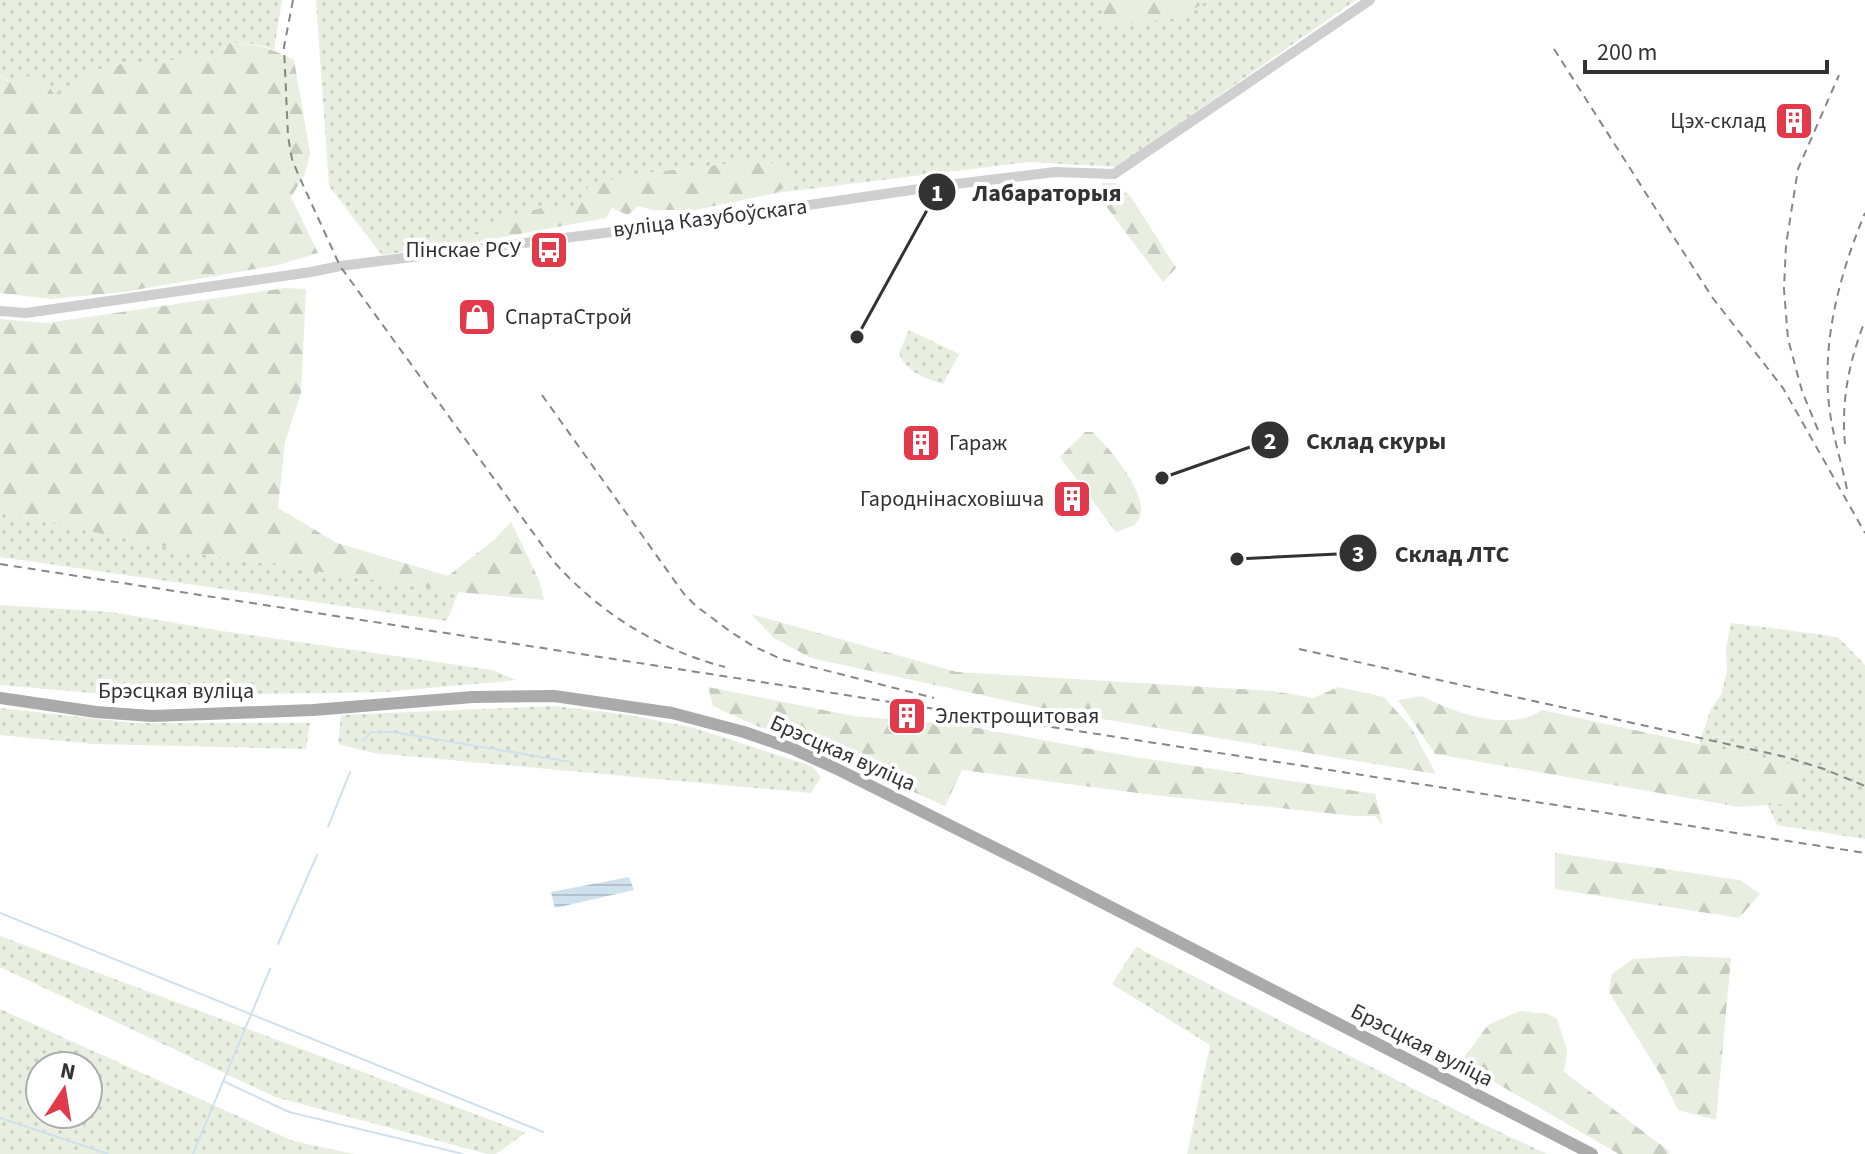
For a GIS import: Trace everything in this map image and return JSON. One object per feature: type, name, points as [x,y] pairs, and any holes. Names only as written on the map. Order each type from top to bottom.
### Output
[{"type":"main road","name":"Брэсцкая вуліца","points":[[0,698],[83,711],[152,716],[313,710],[473,697],[554,696],[672,713],[744,732],[835,768],[1592,1154]]},
{"type":"street","name":"вуліца Казубоўскага","points":[[0,311],[26,313],[340,266],[692,222],[924,188],[1055,172],[1114,174],[1370,0]]},
{"type":"green space","points":[[0,0],[282,0],[274,50],[246,43],[228,43],[217,57],[176,59],[153,66],[130,62],[80,74],[69,90],[54,93],[23,87],[0,75]]},
{"type":"green space","points":[[316,0],[1099,0],[1104,19],[1178,18],[1209,0],[1356,0],[1117,167],[1029,162],[776,193],[794,181],[784,164],[743,162],[637,174],[578,207],[546,207],[485,225],[459,245],[382,255],[329,186]]},
{"type":"green space","points":[[1099,0],[1209,0],[1179,18],[1109,26]]},
{"type":"green space","points":[[228,43],[262,47],[294,60],[310,153],[305,174],[291,197],[318,253],[278,265],[124,292],[52,299],[0,293],[0,75],[7,81],[35,75],[54,94],[70,89],[80,74],[130,62],[153,66],[176,59],[217,57]]},
{"type":"green space","points":[[743,162],[784,164],[794,181],[776,193],[695,210],[652,210],[638,206],[628,215],[612,208],[606,218],[459,245],[485,225],[514,215],[546,207],[577,207],[590,184],[637,174]]},
{"type":"green space","points":[[1102,183],[1115,183],[1131,197],[1176,268],[1163,282],[1100,198]]},
{"type":"green space","points":[[285,288],[306,289],[301,393],[285,442],[278,508],[337,543],[448,576],[495,539],[511,522],[539,580],[544,600],[458,592],[207,555],[0,513],[0,319],[47,323]]},
{"type":"green space","points":[[909,330],[959,354],[943,384],[917,373],[902,359],[899,353]]},
{"type":"green space","points":[[1085,432],[1092,432],[1099,439],[1131,481],[1141,513],[1135,525],[1116,532],[1060,457]]},
{"type":"green space","points":[[0,513],[207,555],[458,592],[447,621],[0,557]]},
{"type":"green space","points":[[0,605],[111,612],[492,670],[517,680],[384,692],[126,696],[0,685]]},
{"type":"green space","points":[[751,614],[957,672],[1272,691],[1314,698],[1338,687],[1384,697],[1412,729],[1436,774],[1060,712],[811,658],[774,638]]},
{"type":"green space","points":[[1731,623],[1839,638],[1865,665],[1865,839],[1777,825],[1767,804],[1794,803],[1699,744],[1711,709],[1722,693]]},
{"type":"green space","points":[[708,687],[853,716],[962,725],[1123,755],[1375,794],[1383,826],[1375,816],[1153,795],[962,770],[945,806],[713,706]]},
{"type":"green space","points":[[1422,696],[1459,712],[1486,719],[1512,720],[1529,717],[1542,710],[1800,766],[1801,787],[1794,803],[1740,807],[1435,754],[1398,700]]},
{"type":"green space","points":[[554,706],[691,727],[812,766],[821,777],[811,793],[374,753],[338,744],[341,715]]},
{"type":"green space","points":[[0,708],[133,723],[310,723],[306,749],[94,744],[0,735]]},
{"type":"green space","points":[[1555,853],[1740,880],[1760,894],[1739,918],[1555,889]]},
{"type":"green space","points":[[0,936],[525,1133],[496,1154],[487,1154],[275,1097],[0,967]]},
{"type":"green space","points":[[1136,947],[1547,1154],[1187,1154],[1210,1045],[1112,984]]},
{"type":"green space","points":[[1682,956],[1731,958],[1716,1120],[1678,1110],[1660,1074],[1609,992],[1612,974],[1633,959]]},
{"type":"green space","points":[[0,1009],[91,1050],[24,1050],[24,1130],[104,1130],[104,1056],[293,1141],[354,1154],[0,1154]]},
{"type":"green space","points":[[1519,1011],[1548,1014],[1557,1019],[1567,1050],[1564,1072],[1669,1154],[1619,1154],[1465,1065],[1464,1058],[1488,1025]]},
{"type":"water","points":[[629,877],[634,890],[555,908],[551,892]]},
{"type":"waterway","points":[[363,741],[371,732],[393,732],[571,762]]},
{"type":"waterway","points":[[328,827],[350,772]]},
{"type":"waterway","points":[[278,944],[317,855]]},
{"type":"waterway","points":[[0,913],[543,1132]]},
{"type":"waterway","points":[[193,1154],[270,969]]},
{"type":"waterway","points":[[223,1081],[289,1112],[463,1154]]},
{"type":"waterway","points":[[0,1118],[108,1154]]},
{"type":"railway","points":[[293,0],[284,47],[292,159],[340,266],[555,563],[591,598],[632,627],[677,651],[725,667]]},
{"type":"railway","points":[[1554,49],[1712,297],[1783,388],[1865,533]]},
{"type":"railway","points":[[1818,430],[1802,391],[1788,339],[1784,289],[1786,245],[1798,169],[1839,75]]},
{"type":"railway","points":[[1847,489],[1830,416],[1828,356],[1841,283],[1865,213]]},
{"type":"railway","points":[[1845,444],[1844,412],[1848,381],[1865,321]]},
{"type":"railway","points":[[542,395],[684,594],[696,606],[753,646],[781,659],[934,698]]},
{"type":"railway","points":[[0,564],[1865,853]]},
{"type":"railway","points":[[1299,649],[1786,757],[1865,786]]},
{"type":"place","name":"Цэх-склад","points":[[1794,121]]},
{"type":"place","name":"Пінскае РСУ","points":[[549,250]]},
{"type":"place","name":"СпартаСтрой","points":[[477,317]]},
{"type":"place","name":"Лабараторыя","points":[[857,337]]},
{"type":"place","name":"Гараж","points":[[921,443]]},
{"type":"place","name":"Склад скуры","points":[[1162,478]]},
{"type":"place","name":"Гароднінасховішча","points":[[1072,499]]},
{"type":"place","name":"Склад ЛТС","points":[[1237,559]]},
{"type":"place","name":"Электрощитовая","points":[[907,716]]}]
